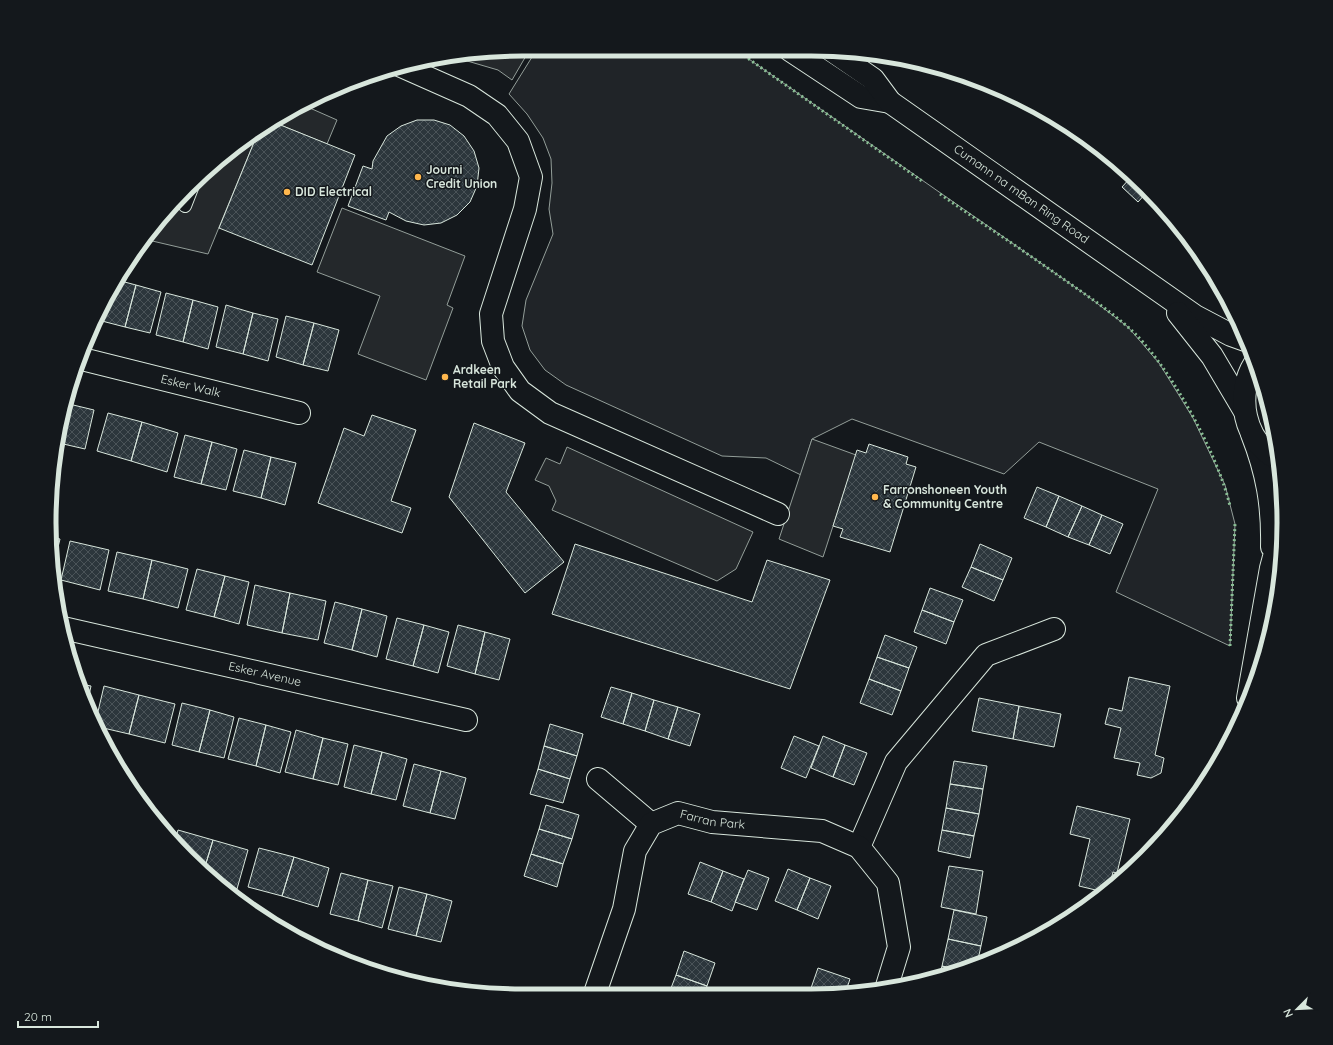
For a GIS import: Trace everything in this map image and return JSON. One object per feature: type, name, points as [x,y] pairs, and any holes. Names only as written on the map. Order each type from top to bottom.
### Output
[{"type":"street","name":"Cumann na mBan Ring Road","points":[[799,56],[861,97],[890,102]]},
{"type":"street","name":"Cumann na mBan Ring Road","points":[[841,57],[873,79],[890,102],[1152,288],[1212,326],[1238,337]]},
{"type":"street","points":[[410,70],[469,96],[497,115],[518,141],[531,177],[525,209],[491,314],[493,341],[503,368],[520,391],[550,413],[778,514]]},
{"type":"street","name":"Cumann na mBan Ring Road","points":[[1152,288],[1187,323],[1200,339],[1247,419]]},
{"type":"street","name":"Esker Walk","points":[[86,361],[299,413]]},
{"type":"street","points":[[1251,370],[1244,390],[1247,419],[1261,456],[1270,497],[1271,568]]},
{"type":"street","points":[[1247,419],[1260,445],[1272,454]]},
{"type":"street","points":[[1255,664],[1271,568],[1276,549]]},
{"type":"street","name":"Esker Avenue","points":[[69,629],[466,720]]},
{"type":"street","points":[[859,847],[896,762],[986,655],[1054,629]]},
{"type":"street","points":[[596,989],[624,909],[636,851],[651,824],[598,779]]},
{"type":"street","name":"Farran Park","points":[[651,824],[678,813],[712,822],[822,830],[859,847],[888,883],[899,947],[888,982]]},
{"type":"lane","points":[[185,206],[188,198]]},
{"type":"shaded area","points":[[526,56],[512,80],[498,70],[463,60]]},
{"type":"shaded area","points":[[533,56],[745,56],[1085,294],[1128,327],[1159,363],[1193,418],[1225,485],[1235,524],[1230,646],[1116,592],[1158,489],[1039,442],[1004,474],[852,419],[812,439],[801,475],[766,458],[722,456],[566,385],[545,370],[530,350],[522,326],[526,300],[553,234],[549,209],[552,183],[551,159],[543,138],[527,114],[509,94]]},
{"type":"shaded area","points":[[309,108],[337,120],[327,144],[279,124]]},
{"type":"shaded area","points":[[255,141],[208,254],[151,241],[193,193],[215,172]]},
{"type":"shaded area","points":[[342,208],[465,256],[447,305],[453,308],[426,380],[358,354],[380,296],[317,272]]},
{"type":"shaded area","points":[[812,439],[856,455],[823,557],[779,539]]},
{"type":"shaded area","points":[[567,447],[753,532],[736,569],[717,581],[552,510],[556,501],[549,486],[535,480],[546,458],[560,464]]},
{"type":"building","name":"Journi Credit Union","points":[[417,120],[434,120],[450,125],[464,136],[474,151],[479,168],[477,186],[470,202],[457,215],[441,223],[424,225],[406,221],[389,212],[386,220],[348,206],[363,166],[372,169],[373,161],[387,136],[401,126]]},
{"type":"building","name":"DID Electrical","points":[[279,124],[355,155],[312,265],[219,228],[255,141]]},
{"type":"building","points":[[1127,181],[1143,196],[1138,202],[1122,187]]},
{"type":"building","points":[[123,282],[136,285],[125,327],[102,321]]},
{"type":"building","points":[[136,285],[161,292],[150,333],[125,327]]},
{"type":"building","points":[[166,293],[193,300],[183,342],[156,335]]},
{"type":"building","points":[[193,300],[218,307],[208,349],[183,342]]},
{"type":"building","points":[[226,305],[253,313],[243,354],[216,347]]},
{"type":"building","points":[[253,313],[278,319],[268,361],[243,354]]},
{"type":"building","points":[[286,316],[314,323],[303,365],[276,357]]},
{"type":"building","points":[[314,323],[339,330],[328,371],[303,365]]},
{"type":"building","points":[[71,405],[94,410],[85,449],[63,444]]},
{"type":"building","points":[[108,413],[142,422],[131,461],[97,451]]},
{"type":"building","points":[[372,415],[416,430],[391,501],[411,508],[402,533],[318,503],[344,428],[364,436]]},
{"type":"building","points":[[142,422],[178,433],[167,472],[131,461]]},
{"type":"building","points":[[474,423],[525,443],[506,492],[564,562],[525,593],[449,497]]},
{"type":"building","points":[[185,435],[212,442],[201,484],[174,477]]},
{"type":"building","points":[[212,442],[237,449],[226,490],[201,484]]},
{"type":"building","name":"Farronshoneen Youth & Community Centre","points":[[869,444],[908,457],[906,464],[916,467],[890,552],[840,537],[843,529],[833,526],[857,450],[866,453]]},
{"type":"building","points":[[244,450],[271,457],[261,498],[233,491]]},
{"type":"building","points":[[271,457],[296,463],[285,505],[261,498]]},
{"type":"building","points":[[1037,487],[1059,496],[1046,527],[1024,518]]},
{"type":"building","points":[[1059,496],[1082,506],[1068,537],[1046,527]]},
{"type":"building","points":[[1082,506],[1102,515],[1089,545],[1068,537]]},
{"type":"building","points":[[1102,515],[1123,524],[1110,554],[1089,545]]},
{"type":"building","points":[[57,538],[60,539],[57,552]]},
{"type":"building","points":[[70,541],[109,550],[100,590],[61,580]]},
{"type":"building","points":[[575,544],[752,602],[767,560],[830,580],[790,689],[552,614]]},
{"type":"building","points":[[980,544],[1012,558],[1003,580],[971,567]]},
{"type":"building","points":[[117,552],[152,560],[143,599],[108,591]]},
{"type":"building","points":[[152,560],[188,569],[178,608],[143,599]]},
{"type":"building","points":[[971,567],[1003,580],[994,601],[962,587]]},
{"type":"building","points":[[197,569],[225,576],[214,617],[186,610]]},
{"type":"building","points":[[225,576],[249,582],[239,624],[214,617]]},
{"type":"building","points":[[255,585],[290,593],[282,633],[247,625]]},
{"type":"building","points":[[930,588],[963,600],[954,622],[922,610]]},
{"type":"building","points":[[290,593],[326,601],[318,640],[282,633]]},
{"type":"building","points":[[335,602],[362,609],[352,650],[324,643]]},
{"type":"building","points":[[362,609],[387,616],[377,657],[352,650]]},
{"type":"building","points":[[922,610],[954,622],[946,644],[914,632]]},
{"type":"building","points":[[397,618],[424,625],[413,666],[386,659]]},
{"type":"building","points":[[424,625],[449,632],[438,673],[413,666]]},
{"type":"building","points":[[458,625],[485,632],[475,674],[447,666]]},
{"type":"building","points":[[485,632],[510,639],[499,680],[475,674]]},
{"type":"building","points":[[885,635],[917,647],[909,668],[877,657]]},
{"type":"building","points":[[877,657],[909,668],[901,691],[869,679]]},
{"type":"building","points":[[1129,677],[1170,686],[1155,755],[1164,758],[1161,773],[1151,778],[1137,775],[1140,763],[1114,758],[1121,728],[1105,724],[1109,708],[1122,711]]},
{"type":"building","points":[[869,679],[901,691],[892,715],[860,703]]},
{"type":"building","points":[[86,685],[91,686],[89,694]]},
{"type":"building","points":[[104,686],[139,695],[129,734],[104,728],[97,714]]},
{"type":"building","points":[[611,687],[632,693],[623,724],[601,717]]},
{"type":"building","points":[[632,693],[654,700],[645,731],[623,724]]},
{"type":"building","points":[[139,695],[175,704],[165,743],[129,734]]},
{"type":"building","points":[[979,698],[1019,706],[1013,739],[972,731]]},
{"type":"building","points":[[654,700],[678,707],[668,739],[645,731]]},
{"type":"building","points":[[182,703],[210,710],[199,752],[172,745]]},
{"type":"building","points":[[1019,706],[1061,714],[1054,747],[1013,739]]},
{"type":"building","points":[[678,707],[700,714],[690,746],[668,739]]},
{"type":"building","points":[[210,710],[234,717],[224,758],[199,752]]},
{"type":"building","points":[[239,718],[266,725],[256,766],[228,759]]},
{"type":"building","points":[[550,724],[583,734],[577,756],[544,746]]},
{"type":"building","points":[[266,725],[291,732],[280,773],[256,766]]},
{"type":"building","points":[[296,730],[323,738],[313,779],[285,772]]},
{"type":"building","points":[[794,736],[819,746],[806,778],[781,768]]},
{"type":"building","points":[[823,736],[845,745],[833,777],[811,768]]},
{"type":"building","points":[[323,738],[348,744],[338,785],[313,779]]},
{"type":"building","points":[[354,745],[382,752],[371,794],[344,787]]},
{"type":"building","points":[[845,745],[867,753],[854,785],[833,777]]},
{"type":"building","points":[[544,746],[577,756],[570,779],[538,769]]},
{"type":"building","points":[[382,752],[407,759],[396,800],[371,794]]},
{"type":"building","points":[[954,761],[987,766],[983,789],[950,784]]},
{"type":"building","points":[[414,764],[441,771],[430,813],[403,806]]},
{"type":"building","points":[[538,769],[570,779],[563,803],[530,794]]},
{"type":"building","points":[[441,771],[466,778],[455,819],[430,813]]},
{"type":"building","points":[[950,784],[983,789],[979,814],[946,808]]},
{"type":"building","points":[[546,805],[579,815],[572,839],[539,829]]},
{"type":"building","points":[[1077,806],[1130,819],[1117,873],[1113,872],[1111,879],[1097,890],[1079,886],[1090,839],[1070,834]]},
{"type":"building","points":[[946,808],[979,814],[974,836],[942,830]]},
{"type":"building","points":[[539,829],[572,839],[563,864],[531,854]]},
{"type":"building","points":[[178,830],[213,840],[206,864],[193,852],[177,835]]},
{"type":"building","points":[[942,830],[974,836],[970,858],[938,851]]},
{"type":"building","points":[[213,840],[248,850],[237,889],[233,888],[206,864]]},
{"type":"building","points":[[259,848],[294,857],[282,896],[248,887]]},
{"type":"building","points":[[531,854],[563,864],[557,887],[524,876]]},
{"type":"building","points":[[294,857],[329,868],[318,907],[282,896]]},
{"type":"building","points":[[700,862],[723,871],[711,902],[688,894]]},
{"type":"building","points":[[949,866],[983,871],[976,914],[941,907]]},
{"type":"building","points":[[788,869],[810,878],[797,910],[775,901]]},
{"type":"building","points":[[748,870],[769,878],[757,910],[735,902]]},
{"type":"building","points":[[723,871],[744,879],[732,911],[711,902]]},
{"type":"building","points":[[341,873],[368,880],[358,921],[330,914]]},
{"type":"building","points":[[810,878],[831,886],[818,919],[797,910]]},
{"type":"building","points":[[368,880],[393,886],[382,928],[358,921]]},
{"type":"building","points":[[399,887],[427,894],[416,936],[388,929]]},
{"type":"building","points":[[427,894],[452,901],[441,942],[416,936]]},
{"type":"building","points":[[954,910],[987,917],[981,946],[948,939]]},
{"type":"building","points":[[948,939],[981,946],[979,957],[948,968],[942,966]]},
{"type":"building","points":[[684,951],[715,963],[707,986],[676,975]]},
{"type":"building","points":[[942,966],[948,968],[941,970]]},
{"type":"building","points":[[818,968],[850,979],[847,987],[811,989]]},
{"type":"building","points":[[676,975],[707,986],[706,989],[671,989]]},
{"type":"hedge","points":[[745,56],[922,181]]},
{"type":"hedge","points":[[940,194],[1100,305],[1119,319],[1143,343],[1159,362],[1190,410],[1215,461],[1230,506]]},
{"type":"hedge","points":[[1230,646],[1235,524]]},
{"type":"place","name":"Journi Credit Union","points":[[418,177]]},
{"type":"place","name":"DID Electrical","points":[[287,192]]},
{"type":"place","name":"Ardkeen Retail Park","points":[[445,377]]},
{"type":"place","name":"Farronshoneen Youth & Community Centre","points":[[875,497]]}]
